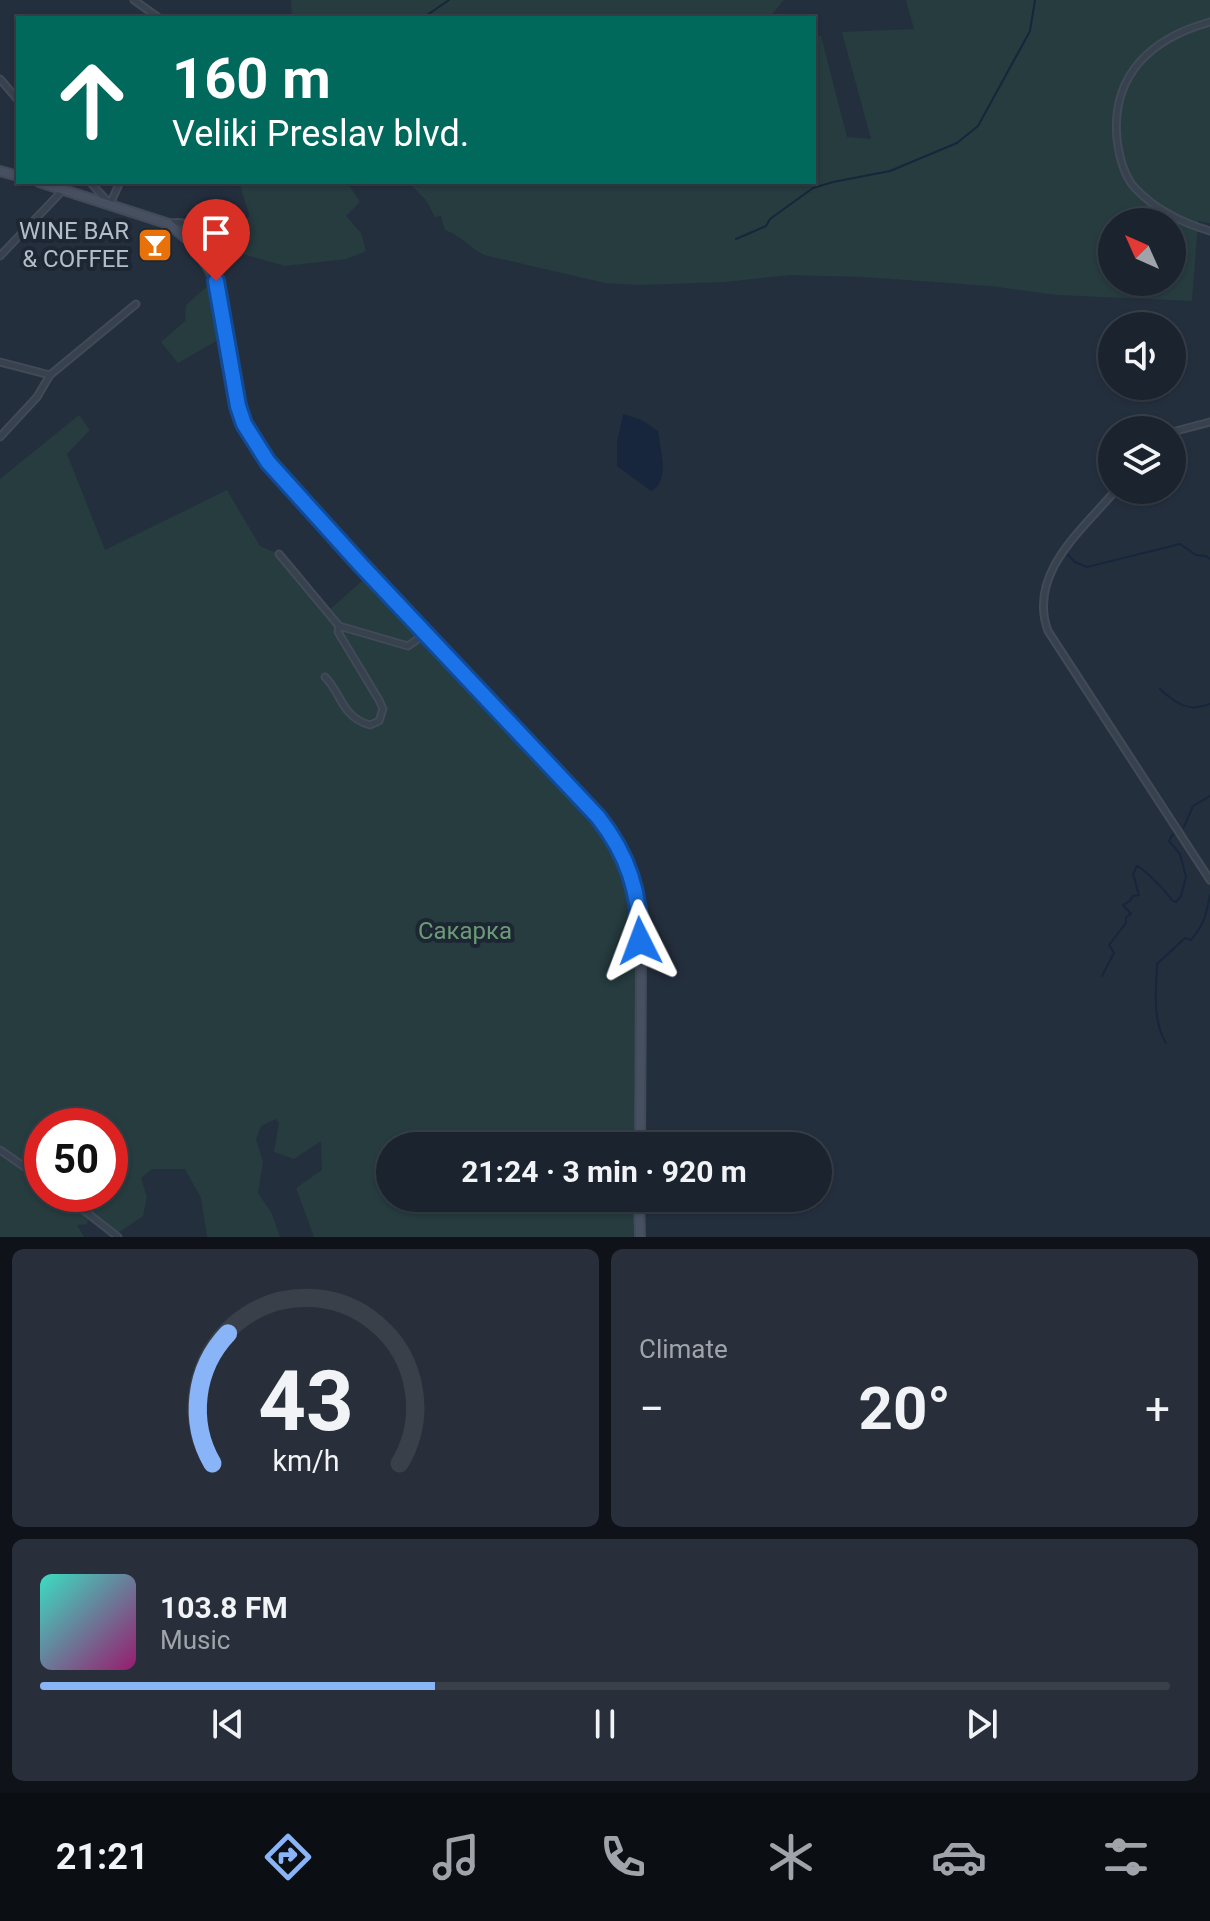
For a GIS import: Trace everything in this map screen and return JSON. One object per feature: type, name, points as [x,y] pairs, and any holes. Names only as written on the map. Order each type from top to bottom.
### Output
[{"type":"main road","points":[[49,184],[70,188],[169,224],[195,246],[214,276],[238,406],[253,438],[278,474],[614,838],[633,877],[640,917],[640,1132]]},
{"type":"main road","points":[[152,218],[177,235],[194,253],[218,299]]},
{"type":"main road","points":[[639,1212],[640,1237]]},
{"type":"street","points":[[134,0],[157,16]]},
{"type":"street","points":[[1210,22],[1168,37],[1148,52],[1134,68],[1118,104],[1116,129],[1118,151],[1134,188],[1175,217],[1210,231]]},
{"type":"street","points":[[0,79],[16,98]]},
{"type":"street","points":[[92,184],[110,204],[119,184]]},
{"type":"street","points":[[0,256],[70,188]]},
{"type":"street","points":[[0,437],[37,397],[50,375],[136,304]]},
{"type":"street","points":[[0,362],[50,375]]},
{"type":"street","points":[[1186,428],[1210,422]]},
{"type":"street","points":[[1104,504],[1059,557],[1047,578],[1041,598],[1042,616],[1048,631],[1210,880]]},
{"type":"street","points":[[279,554],[339,626],[408,646],[426,633]]},
{"type":"street","points":[[325,677],[331,682],[335,697],[354,717],[370,725],[379,721],[383,709],[338,632],[339,626]]},
{"type":"street","points":[[0,1150],[24,1167]]},
{"type":"street","points":[[86,1212],[118,1237]]},
{"type":"green space","points":[[291,0],[784,0],[771,16],[292,16]]},
{"type":"green space","points":[[906,0],[1210,0],[1210,223],[1198,221],[1192,301],[1057,295],[990,286],[864,277],[790,275],[725,282],[605,283],[484,255],[445,230],[441,216],[435,217],[426,200],[410,184],[816,184],[816,36],[821,36],[847,137],[871,139],[842,32],[914,29]]},
{"type":"green space","points":[[240,184],[348,184],[360,202],[346,216],[361,233],[366,251],[346,259],[285,266],[218,247],[249,214]]},
{"type":"green space","points":[[212,282],[225,336],[178,363],[161,342],[185,321],[186,305]]},
{"type":"green space","name":"Сакарка","points":[[79,415],[90,430],[67,454],[105,550],[227,490],[260,546],[279,554],[328,611],[370,574],[614,838],[638,897],[640,1132],[376,1132],[376,1212],[639,1212],[640,1237],[314,1237],[296,1188],[322,1170],[321,1141],[294,1159],[274,1152],[279,1123],[276,1119],[261,1126],[256,1139],[263,1162],[258,1193],[272,1214],[280,1237],[207,1237],[201,1198],[185,1169],[152,1169],[141,1178],[147,1197],[143,1216],[118,1233],[92,1212],[128,1212],[128,1108],[24,1108],[24,1161],[0,1146],[0,479]]},
{"type":"green space","points":[[0,1156],[24,1171],[24,1212],[85,1212],[89,1215],[87,1224],[77,1225],[84,1237],[0,1237]]},
{"type":"water","points":[[623,414],[642,420],[658,431],[663,473],[657,487],[651,491],[617,466],[617,442]]},
{"type":"waterway","points":[[426,16],[449,0]]},
{"type":"waterway","points":[[736,239],[766,226],[770,219],[813,188],[890,171],[957,143],[978,126],[1030,31],[1035,0]]},
{"type":"waterway","points":[[1068,555],[1087,567],[1180,544],[1196,555],[1210,559]]},
{"type":"waterway","points":[[1160,689],[1171,699],[1189,707],[1210,704]]},
{"type":"waterway","points":[[1184,827],[1193,806],[1210,796]]},
{"type":"waterway","points":[[1102,976],[1114,953],[1109,945],[1131,914],[1123,905],[1139,895],[1133,874],[1137,866],[1173,901],[1176,902],[1181,896],[1186,877],[1180,854],[1169,841],[1173,834]]},
{"type":"waterway","points":[[1166,1043],[1157,1015],[1157,964],[1185,938],[1191,940],[1196,934],[1204,919],[1210,895]]},
{"type":"place","name":"WINE BAR & COFFEE","points":[[155,245]]},
{"type":"route","points":[[216,281],[238,406],[244,424],[268,462],[598,817],[614,838],[633,877],[638,897],[640,941]]}]
